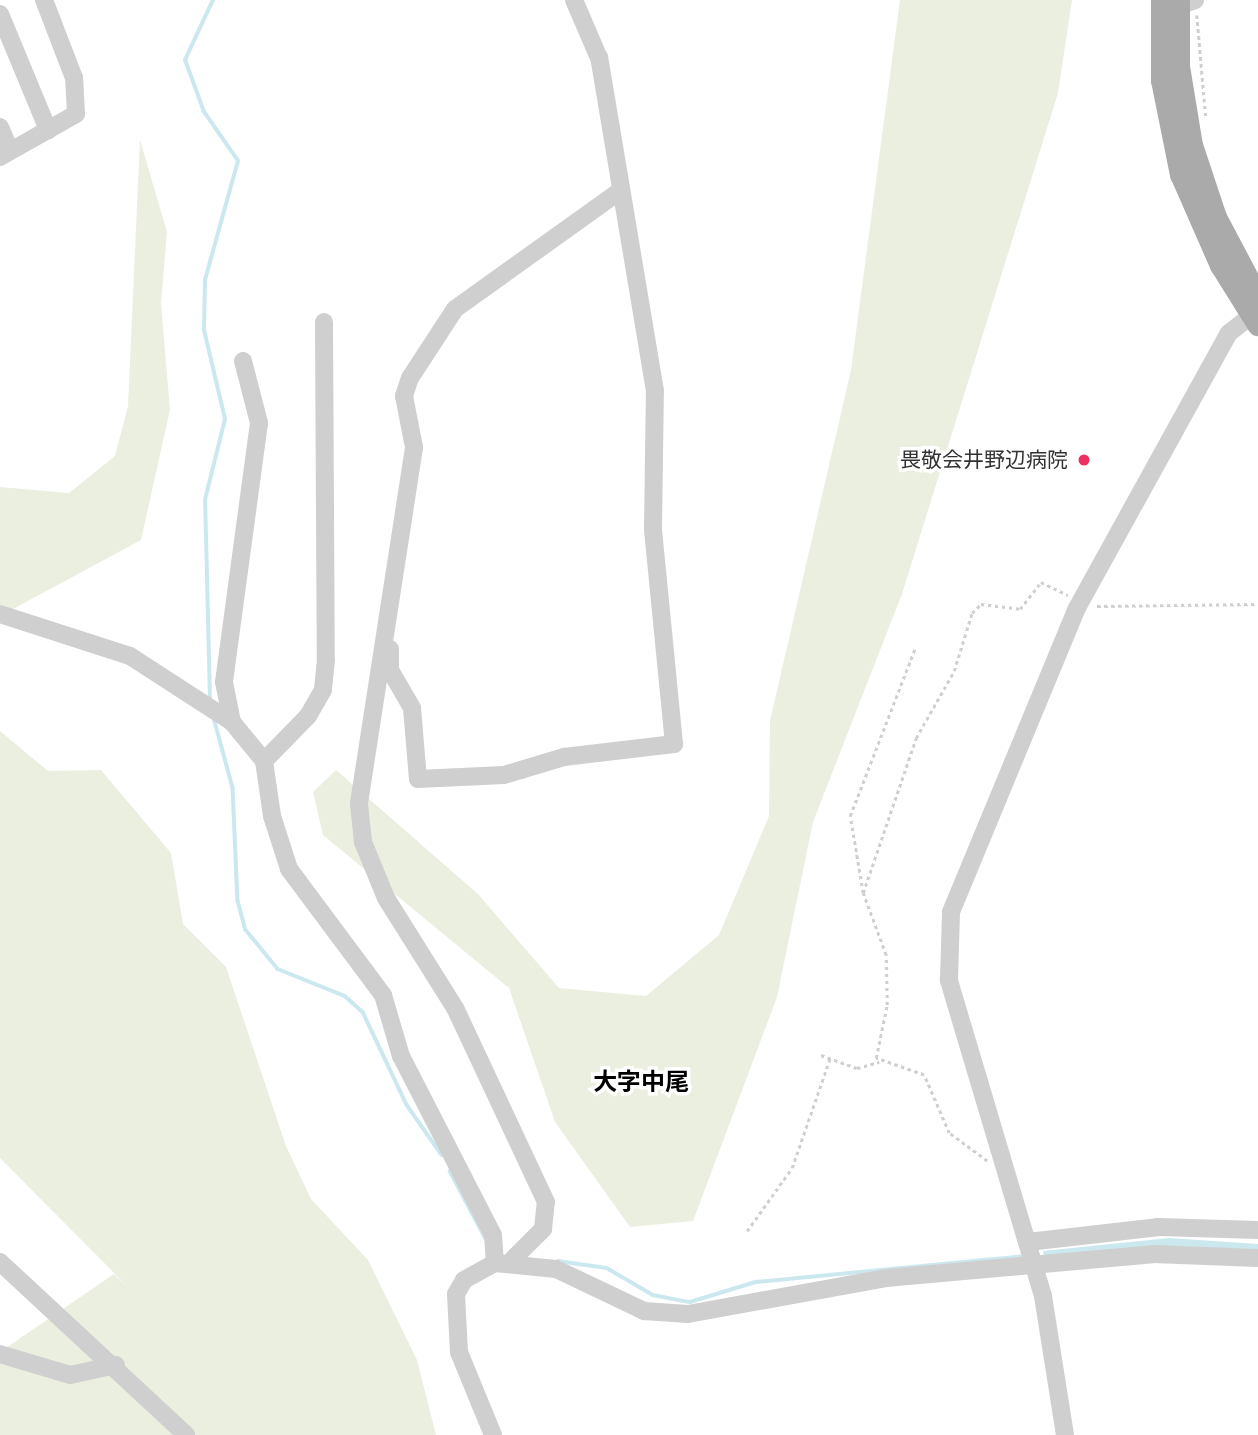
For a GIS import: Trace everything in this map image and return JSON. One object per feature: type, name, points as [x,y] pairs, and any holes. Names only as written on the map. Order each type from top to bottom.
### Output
[{"type":"main road","points":[[1181,2],[1178,66],[1191,145],[1215,217],[1256,312]]},
{"type":"street","points":[[0,127],[5,154],[76,114],[75,78],[44,0]]},
{"type":"street","points":[[384,612],[390,670],[412,708],[418,779],[504,775],[564,757],[674,744],[653,528],[650,428],[655,391],[599,58],[574,0]]},
{"type":"street","points":[[0,14],[48,130]]},
{"type":"street","points":[[493,1435],[459,1352],[456,1294],[464,1280],[503,1263],[543,1229],[547,1202],[455,1008],[386,898],[359,830],[384,612],[414,447],[404,396],[410,378],[455,309],[621,190]]},
{"type":"street","points":[[1065,1435],[1032,1255],[953,998],[947,932],[956,891],[1080,602],[1229,333],[1256,312]]},
{"type":"street","points":[[264,761],[323,690],[324,322]]},
{"type":"street","points":[[232,722],[224,675],[259,423],[243,361]]},
{"type":"street","points":[[0,614],[130,656],[232,722],[264,761],[289,869],[383,995],[401,1056],[491,1230],[503,1263]]},
{"type":"street","points":[[503,1263],[556,1269],[644,1311],[674,1314],[821,1286],[1032,1255],[1159,1227],[1258,1230]]},
{"type":"street","points":[[1032,1255],[1153,1254],[1258,1258]]},
{"type":"street","points":[[0,1262],[116,1365],[186,1435]]},
{"type":"street","points":[[0,1354],[70,1375],[116,1365]]},
{"type":"path","points":[[1181,2],[1206,124]]},
{"type":"path","points":[[863,893],[916,738],[946,689],[972,612],[981,604],[1020,609],[1041,582],[1080,602],[1124,607],[1258,604]]},
{"type":"path","points":[[879,1062],[886,955],[855,873],[850,816],[915,648]]},
{"type":"path","points":[[821,1055],[857,1068],[879,1062],[924,1075],[949,1133],[1010,1182]]},
{"type":"path","points":[[747,1231],[792,1168],[830,1058]]},
{"type":"shaded area","points":[[900,0],[1072,0],[1058,93],[902,594],[813,822],[777,997],[693,1221],[630,1227],[555,1122],[509,988],[323,835],[313,792],[336,770],[478,894],[559,988],[646,996],[719,935],[769,816],[770,721],[851,370]]},
{"type":"shaded area","points":[[140,140],[167,232],[161,303],[170,410],[141,540],[0,616],[0,487],[69,493],[115,456],[128,406]]},
{"type":"shaded area","points":[[0,731],[48,771],[101,770],[171,853],[183,924],[226,967],[286,1146],[311,1199],[368,1260],[417,1360],[436,1435],[0,1435],[0,1352],[114,1274],[131,1290],[0,1158]]},
{"type":"water","points":[[1169,1238],[1258,1244],[1258,1254],[1045,1261],[1043,1251]]},
{"type":"waterway","points":[[210,700],[205,500],[225,419],[204,330],[205,280],[238,161],[204,112],[185,60],[213,0]]},
{"type":"waterway","points":[[214,718],[233,788],[238,901],[246,930],[278,969],[345,996],[363,1012],[407,1105],[442,1155]]},
{"type":"waterway","points":[[450,1171],[487,1241]]},
{"type":"waterway","points":[[558,1261],[607,1268],[653,1295],[690,1302],[756,1282],[1027,1256]]},
{"type":"place","name":"畏敬会井野辺病院","points":[[1084,460]]},
{"type":"district","name":"大字中尾","points":[[641,1083]]}]
